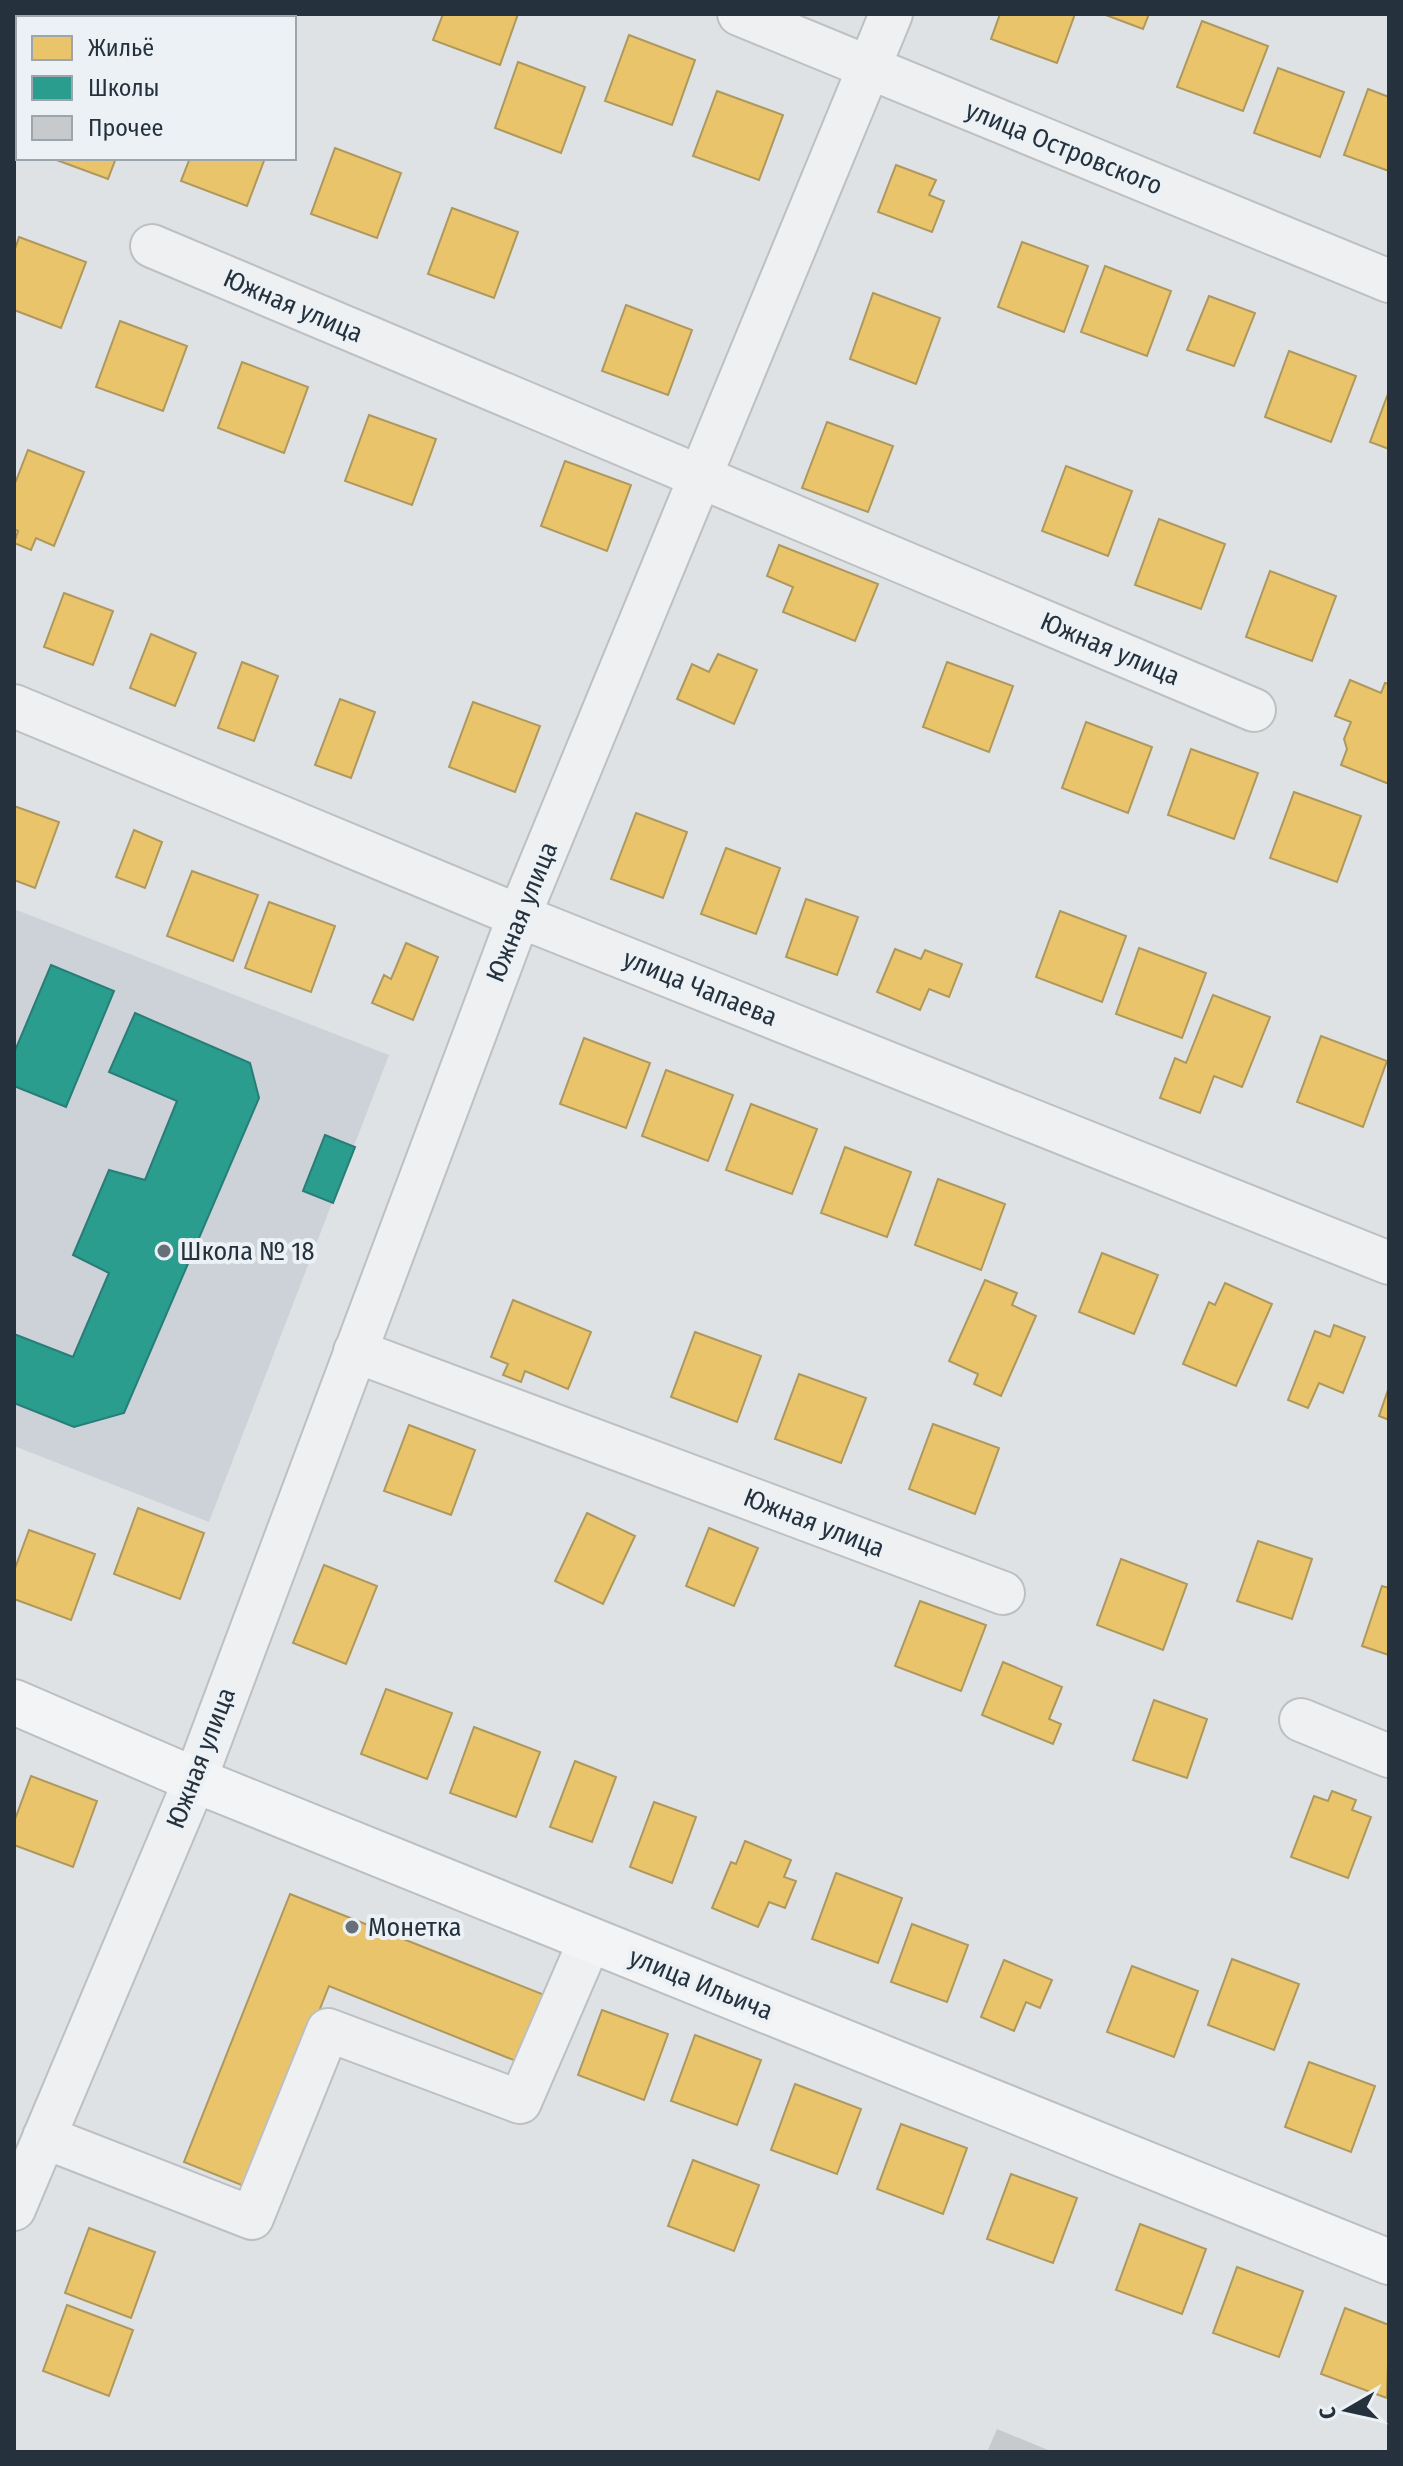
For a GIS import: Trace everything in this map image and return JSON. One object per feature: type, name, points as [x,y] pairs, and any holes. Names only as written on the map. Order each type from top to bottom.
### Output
[{"type":"main road","name":"улица Ильича","points":[[14,1702],[195,1780],[1389,2262]]},
{"type":"street","name":"улица Островского","points":[[739,14],[1389,281]]},
{"type":"street","name":"Южная улица","points":[[14,2209],[31,2149],[195,1780],[519,916],[891,14]]},
{"type":"street","name":"Южная улица","points":[[152,246],[1254,710]]},
{"type":"street","name":"улица Чапаева","points":[[14,706],[519,916],[1389,1263]]},
{"type":"street","name":"Южная улица","points":[[355,1351],[1003,1593]]},
{"type":"street","points":[[1301,1720],[1389,1756]]},
{"type":"street","points":[[31,2149],[252,2218],[328,2030],[520,2102],[590,1940]]},
{"type":"shaded area","name":"Школа № 18","points":[[14,909],[389,1055],[209,1522],[14,1446]]},
{"type":"building: Жильё","points":[[443,14],[518,14],[500,65],[433,40]]},
{"type":"building: Жильё","points":[[1000,14],[1075,14],[1057,63],[991,39]]},
{"type":"building: Жильё","points":[[1103,14],[1149,14],[1143,29]]},
{"type":"building: Жильё","points":[[1202,21],[1268,46],[1243,111],[1177,87]]},
{"type":"building: Жильё","points":[[629,35],[695,60],[672,125],[605,101]]},
{"type":"building: Жильё","points":[[518,62],[585,87],[561,153],[495,128]]},
{"type":"building: Жильё","points":[[1278,68],[1344,92],[1320,157],[1254,133]]},
{"type":"building: Жильё","points":[[1368,89],[1389,97],[1389,171],[1344,155]]},
{"type":"building: Жильё","points":[[717,91],[783,115],[759,180],[693,156]]},
{"type":"building: Жильё","points":[[335,148],[401,173],[377,238],[311,214]]},
{"type":"building: Жильё","points":[[56,160],[115,160],[108,179]]},
{"type":"building: Жильё","points":[[189,160],[264,160],[247,206],[181,181]]},
{"type":"building: Жильё","points":[[896,165],[936,180],[929,195],[944,201],[932,232],[878,212]]},
{"type":"building: Жильё","points":[[452,208],[518,232],[494,298],[428,274]]},
{"type":"building: Жильё","points":[[19,237],[86,262],[61,328],[14,310],[14,252]]},
{"type":"building: Жильё","points":[[1022,242],[1088,266],[1064,332],[998,307]]},
{"type":"building: Жильё","points":[[1105,266],[1171,291],[1147,356],[1081,332]]},
{"type":"building: Жильё","points":[[873,293],[940,318],[916,384],[850,359]]},
{"type":"building: Жильё","points":[[1209,296],[1255,313],[1234,366],[1187,350]]},
{"type":"building: Жильё","points":[[626,305],[692,330],[668,395],[602,371]]},
{"type":"building: Жильё","points":[[120,321],[187,346],[163,411],[96,387]]},
{"type":"building: Жильё","points":[[1289,351],[1356,376],[1331,442],[1265,417]]},
{"type":"building: Жильё","points":[[242,362],[308,387],[284,453],[218,428]]},
{"type":"building: Жильё","points":[[1389,391],[1389,449],[1370,442]]},
{"type":"building: Жильё","points":[[369,415],[436,439],[412,505],[345,481]]},
{"type":"building: Жильё","points":[[827,422],[893,446],[868,512],[802,488]]},
{"type":"building: Жильё","points":[[28,450],[84,472],[54,546],[36,538],[31,550],[14,543],[18,531],[14,529],[14,486]]},
{"type":"building: Жильё","points":[[565,461],[631,485],[607,551],[541,526]]},
{"type":"building: Жильё","points":[[1066,466],[1132,491],[1108,556],[1042,531]]},
{"type":"building: Жильё","points":[[1159,519],[1225,544],[1201,609],[1135,585]]},
{"type":"building: Жильё","points":[[779,545],[878,584],[855,641],[783,612],[793,587],[767,576]]},
{"type":"building: Жильё","points":[[1270,571],[1336,596],[1312,661],[1246,637]]},
{"type":"building: Жильё","points":[[64,593],[113,611],[93,665],[44,647]]},
{"type":"building: Жильё","points":[[151,634],[196,653],[175,706],[130,688]]},
{"type":"building: Жильё","points":[[718,654],[757,670],[734,724],[677,699],[692,664],[709,672]]},
{"type":"building: Жильё","points":[[242,662],[278,676],[254,741],[218,728]]},
{"type":"building: Жильё","points":[[947,662],[1013,686],[989,752],[923,727]]},
{"type":"building: Жильё","points":[[1350,680],[1381,693],[1385,683],[1389,684],[1389,784],[1341,765],[1347,749],[1344,739],[1351,722],[1335,716]]},
{"type":"building: Жильё","points":[[340,699],[375,712],[351,778],[315,765]]},
{"type":"building: Жильё","points":[[473,702],[540,726],[515,792],[449,767]]},
{"type":"building: Жильё","points":[[1086,722],[1152,747],[1128,813],[1062,788]]},
{"type":"building: Жильё","points":[[1191,749],[1258,773],[1234,839],[1168,815]]},
{"type":"building: Жильё","points":[[1294,792],[1361,816],[1337,882],[1270,858]]},
{"type":"building: Жильё","points":[[14,806],[59,822],[35,888],[14,880]]},
{"type":"building: Жильё","points":[[636,813],[687,832],[663,898],[611,879]]},
{"type":"building: Жильё","points":[[134,830],[162,842],[145,888],[116,877]]},
{"type":"building: Жильё","points":[[726,848],[780,868],[756,934],[701,914]]},
{"type":"building: Жильё","points":[[192,871],[258,895],[233,961],[167,936]]},
{"type":"building: Жильё","points":[[806,899],[858,917],[837,975],[786,957]]},
{"type":"building: Жильё","points":[[269,902],[335,926],[311,992],[245,968]]},
{"type":"building: Жильё","points":[[1060,911],[1126,936],[1102,1002],[1036,977]]},
{"type":"building: Жильё","points":[[406,943],[438,957],[413,1020],[372,1003],[384,975],[391,979]]},
{"type":"building: Жильё","points":[[1139,948],[1206,973],[1182,1038],[1116,1014]]},
{"type":"building: Жильё","points":[[895,949],[921,959],[925,950],[962,964],[949,997],[929,989],[920,1010],[877,992]]},
{"type":"building: Жильё","points":[[1213,995],[1270,1017],[1242,1087],[1214,1076],[1200,1113],[1160,1098],[1175,1058],[1186,1063]]},
{"type":"building: Жильё","points":[[1321,1036],[1387,1061],[1363,1127],[1297,1102]]},
{"type":"building: Жильё","points":[[584,1038],[650,1063],[626,1128],[560,1104]]},
{"type":"building: Жильё","points":[[666,1070],[733,1095],[708,1161],[642,1136]]},
{"type":"building: Жильё","points":[[751,1104],[817,1129],[792,1194],[726,1170]]},
{"type":"building: Жильё","points":[[845,1147],[911,1172],[887,1237],[821,1213]]},
{"type":"building: Жильё","points":[[938,1179],[1005,1204],[981,1270],[915,1245]]},
{"type":"building: Жильё","points":[[1102,1253],[1158,1275],[1134,1334],[1079,1312]]},
{"type":"building: Жильё","points":[[985,1280],[1017,1293],[1012,1305],[1036,1316],[1001,1396],[974,1384],[978,1374],[949,1361]]},
{"type":"building: Жильё","points":[[1225,1283],[1272,1304],[1236,1386],[1183,1364],[1209,1302],[1215,1305]]},
{"type":"building: Жильё","points":[[513,1300],[591,1332],[568,1389],[525,1371],[521,1382],[503,1375],[508,1364],[491,1357]]},
{"type":"building: Жильё","points":[[1334,1325],[1365,1337],[1343,1393],[1319,1383],[1308,1408],[1288,1400],[1315,1331],[1330,1337]]},
{"type":"building: Жильё","points":[[695,1332],[761,1356],[737,1422],[671,1397]]},
{"type":"building: Жильё","points":[[799,1374],[866,1398],[841,1463],[775,1439]]},
{"type":"building: Жильё","points":[[1389,1387],[1389,1420],[1379,1416]]},
{"type":"building: Жильё","points":[[933,1424],[999,1448],[975,1514],[909,1489]]},
{"type":"building: Жильё","points":[[409,1425],[475,1450],[451,1515],[384,1491]]},
{"type":"building: Жильё","points":[[138,1508],[204,1533],[180,1599],[114,1574]]},
{"type":"building: Жильё","points":[[587,1513],[635,1536],[603,1604],[555,1581]]},
{"type":"building: Жильё","points":[[709,1528],[758,1548],[734,1606],[686,1586]]},
{"type":"building: Жильё","points":[[29,1530],[95,1554],[71,1620],[14,1599],[14,1571]]},
{"type":"building: Жильё","points":[[1258,1541],[1312,1559],[1292,1619],[1237,1601]]},
{"type":"building: Жильё","points":[[1121,1559],[1187,1584],[1163,1650],[1097,1625]]},
{"type":"building: Жильё","points":[[324,1565],[377,1586],[346,1664],[293,1643]]},
{"type":"building: Жильё","points":[[1382,1586],[1389,1588],[1389,1655],[1362,1646]]},
{"type":"building: Жильё","points":[[920,1601],[986,1625],[961,1691],[895,1666]]},
{"type":"building: Жильё","points":[[1003,1662],[1062,1687],[1049,1719],[1061,1724],[1053,1744],[982,1715]]},
{"type":"building: Жильё","points":[[386,1689],[452,1713],[427,1779],[361,1754]]},
{"type":"building: Жильё","points":[[1154,1700],[1207,1719],[1187,1778],[1133,1760]]},
{"type":"building: Жильё","points":[[474,1727],[540,1752],[516,1817],[450,1793]]},
{"type":"building: Жильё","points":[[575,1761],[616,1777],[592,1842],[550,1827]]},
{"type":"building: Жильё","points":[[31,1776],[97,1801],[73,1867],[14,1845],[14,1822]]},
{"type":"building: Жильё","points":[[1332,1791],[1356,1800],[1352,1810],[1371,1817],[1348,1878],[1291,1857],[1314,1796],[1328,1801]]},
{"type":"building: Жильё","points":[[654,1802],[696,1817],[672,1883],[630,1867]]},
{"type":"building: Жильё","points":[[745,1841],[791,1860],[784,1877],[796,1881],[785,1908],[769,1902],[758,1927],[712,1908],[731,1862],[736,1864]]},
{"type":"building: Жильё","points":[[836,1873],[902,1898],[878,1963],[812,1939]]},
{"type":"building: Жильё","points":[[290,1894],[552,1998],[526,2065],[329,1986],[249,2188],[184,2162]]},
{"type":"building: Жильё","points":[[912,1924],[968,1945],[947,2002],[891,1982]]},
{"type":"building: Жильё","points":[[1232,1959],[1299,1984],[1274,2050],[1208,2025]]},
{"type":"building: Жильё","points":[[1004,1960],[1052,1980],[1040,2008],[1026,2002],[1014,2031],[981,2017]]},
{"type":"building: Жильё","points":[[1132,1966],[1198,1991],[1174,2057],[1107,2032]]},
{"type":"building: Жильё","points":[[602,2010],[668,2034],[644,2100],[578,2075]]},
{"type":"building: Жильё","points":[[695,2035],[761,2060],[737,2125],[671,2101]]},
{"type":"building: Жильё","points":[[1309,2062],[1375,2086],[1351,2152],[1285,2127]]},
{"type":"building: Жильё","points":[[795,2084],[861,2109],[837,2174],[771,2150]]},
{"type":"building: Жильё","points":[[901,2124],[967,2148],[943,2214],[877,2189]]},
{"type":"building: Жильё","points":[[693,2160],[759,2185],[734,2251],[668,2226]]},
{"type":"building: Жильё","points":[[1011,2174],[1077,2198],[1053,2263],[987,2239]]},
{"type":"building: Жильё","points":[[1140,2224],[1206,2249],[1182,2314],[1116,2290]]},
{"type":"building: Жильё","points":[[89,2228],[155,2252],[131,2318],[65,2293]]},
{"type":"building: Жильё","points":[[1237,2267],[1303,2291],[1279,2357],[1213,2333]]},
{"type":"building: Жильё","points":[[67,2305],[133,2330],[109,2396],[43,2371]]},
{"type":"building: Жильё","points":[[1345,2308],[1389,2325],[1387,2398],[1321,2374]]},
{"type":"building: Школы","points":[[51,965],[114,991],[66,1107],[14,1086],[14,1053]]},
{"type":"building: Школы","points":[[135,1013],[250,1063],[259,1098],[124,1413],[74,1427],[14,1403],[14,1334],[73,1357],[109,1273],[73,1255],[109,1170],[145,1180],[177,1101],[109,1072]]},
{"type":"building: Школы","points":[[325,1135],[355,1147],[333,1203],[303,1191]]},
{"type":"building: Прочее","points":[[997,2429],[1053,2452],[987,2452]]},
{"type":"place","name":"Школа № 18","points":[[164,1251]]},
{"type":"place","name":"Монетка","points":[[352,1927]]}]
